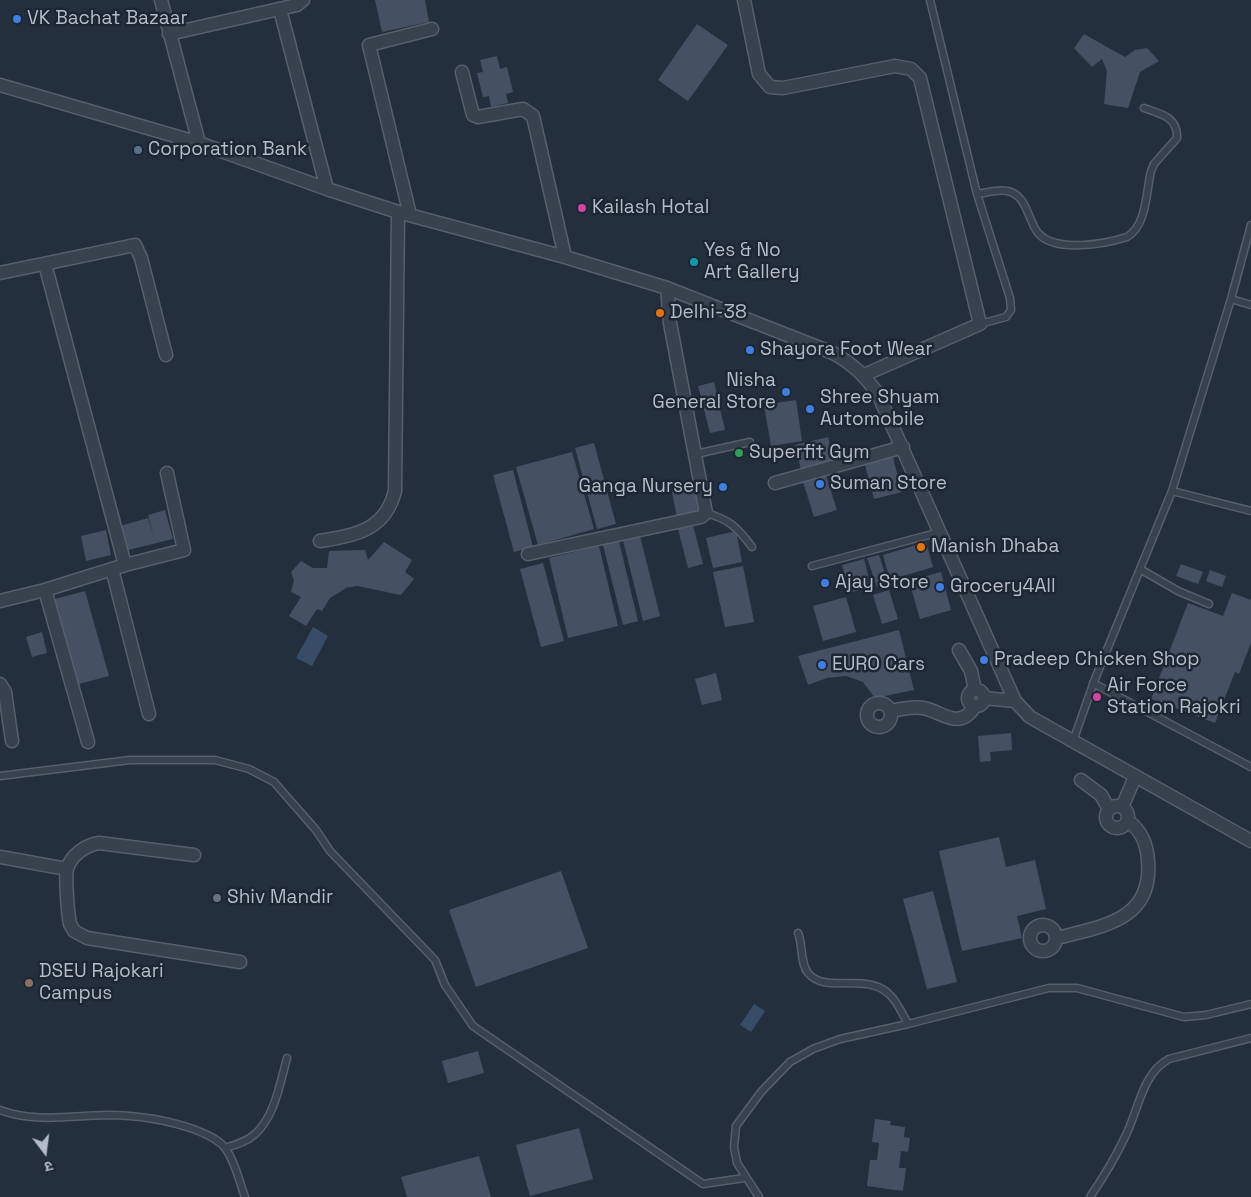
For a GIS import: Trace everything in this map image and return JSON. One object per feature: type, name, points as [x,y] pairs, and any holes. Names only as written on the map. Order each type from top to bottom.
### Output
[{"type":"street","points":[[161,0],[199,143]]},
{"type":"street","points":[[169,34],[297,5],[302,0]]},
{"type":"street","points":[[744,0],[759,74],[770,87],[783,88],[895,66],[911,68],[917,72],[920,78],[980,324],[864,375]]},
{"type":"street","points":[[282,17],[327,189]]},
{"type":"street","points":[[320,541],[352,536],[372,528],[392,501],[395,491],[404,214],[369,45],[432,30]]},
{"type":"street","points":[[462,72],[473,115],[478,117],[524,109],[532,116],[565,257]]},
{"type":"street","points":[[0,85],[199,143],[327,189],[404,214],[565,257],[667,288],[833,353],[864,375],[878,394],[904,447],[1016,701],[1030,717],[1251,841]]},
{"type":"street","points":[[0,273],[135,245],[141,258],[166,355]]},
{"type":"street","points":[[45,264],[118,567],[149,714]]},
{"type":"street","points":[[528,554],[701,517],[706,513],[670,323],[667,288]]},
{"type":"street","points":[[775,483],[904,447]]},
{"type":"street","points":[[0,601],[184,550],[167,474]]},
{"type":"street","points":[[44,590],[88,742]]},
{"type":"street","points":[[891,711],[922,708],[943,717],[958,718],[970,713],[978,698],[971,670],[959,650]]},
{"type":"street","points":[[0,684],[5,692],[12,741]]},
{"type":"street","points":[[978,698],[1016,701]]},
{"type":"street","points":[[1081,780],[1116,808],[1128,814],[1128,821],[1120,829],[1110,826],[1106,816],[1116,808],[1135,777]]},
{"type":"street","points":[[1057,938],[1118,921],[1129,914],[1139,902],[1146,885],[1149,869],[1148,853],[1142,835],[1128,821]]},
{"type":"street","points":[[194,855],[99,843],[92,844],[77,853],[67,869],[68,917],[74,930],[87,938],[240,962]]},
{"type":"street","points":[[0,857],[67,869]]},
{"type":"lane","points":[[930,0],[976,194],[1010,298],[1011,310],[1006,318],[980,324]]},
{"type":"lane","points":[[976,194],[1007,190],[1014,194],[1025,206],[1038,232],[1053,244],[1064,246],[1127,238],[1134,233],[1140,222],[1154,164],[1177,138],[1175,125],[1168,116],[1144,108]]},
{"type":"lane","points":[[1073,742],[1093,682],[1172,491],[1231,299],[1251,225]]},
{"type":"lane","points":[[1231,299],[1251,305]]},
{"type":"lane","points":[[696,454],[750,442]]},
{"type":"lane","points":[[1172,491],[1251,511]]},
{"type":"lane","points":[[706,513],[723,518],[734,525],[752,547]]},
{"type":"lane","points":[[812,566],[940,532]]},
{"type":"lane","points":[[1140,569],[1178,591],[1209,604]]},
{"type":"lane","points":[[1093,682],[1251,767]]},
{"type":"lane","points":[[0,776],[130,760],[215,760],[249,769],[274,782],[316,830],[330,851],[435,960],[445,986],[473,1026],[703,1184],[744,1178]]},
{"type":"lane","points":[[798,933],[804,964],[813,978],[821,982],[867,983],[876,986],[890,995],[908,1024]]},
{"type":"lane","points":[[759,1197],[744,1178],[735,1155],[736,1126],[761,1092],[790,1062],[813,1049],[840,1040],[1049,988],[1078,988],[1184,1017],[1206,1015],[1251,1004]]},
{"type":"lane","points":[[1090,1197],[1117,1155],[1150,1077],[1159,1064],[1169,1059],[1251,1038]]},
{"type":"lane","points":[[225,1148],[254,1135],[263,1125],[271,1112],[287,1058]]},
{"type":"lane","points":[[0,1110],[36,1117],[63,1118],[105,1115],[180,1124],[205,1134],[225,1148],[245,1197]]},
{"type":"water","points":[[313,627],[328,636],[312,666],[296,658]]},
{"type":"water","points":[[754,1004],[765,1011],[751,1032],[740,1025]]},
{"type":"building","points":[[375,0],[425,0],[429,22],[382,32]]},
{"type":"building","points":[[697,24],[728,45],[688,101],[658,80]]},
{"type":"building","points":[[1084,34],[1125,57],[1135,50],[1147,48],[1159,61],[1140,72],[1128,108],[1104,104],[1107,71],[1102,59],[1092,67],[1074,48]]},
{"type":"building","points":[[497,56],[500,69],[507,67],[513,92],[506,94],[508,103],[491,107],[489,96],[483,97],[477,73],[483,72],[480,60]]},
{"type":"building","points":[[714,382],[725,430],[710,433],[698,386]]},
{"type":"building","points":[[796,400],[802,441],[771,446],[764,405]]},
{"type":"building","points":[[828,437],[834,461],[801,470],[795,445]]},
{"type":"building","points":[[594,443],[616,524],[597,529],[575,448]]},
{"type":"building","points":[[572,452],[594,529],[538,545],[516,467]]},
{"type":"building","points":[[892,454],[902,492],[874,499],[864,461]]},
{"type":"building","points":[[513,470],[533,547],[514,552],[493,475]]},
{"type":"building","points":[[826,475],[837,510],[814,517],[803,482]]},
{"type":"building","points":[[697,482],[703,513],[677,518],[671,487]]},
{"type":"building","points":[[165,510],[173,539],[124,551],[117,527],[148,518],[154,537],[148,515]]},
{"type":"building","points":[[693,525],[703,564],[688,568],[678,529]]},
{"type":"building","points":[[106,530],[111,555],[86,561],[81,536]]},
{"type":"building","points":[[736,531],[742,562],[713,568],[706,538]]},
{"type":"building","points":[[639,532],[660,616],[643,621],[622,536]]},
{"type":"building","points":[[618,537],[638,621],[623,625],[602,541]]},
{"type":"building","points":[[384,542],[412,560],[405,572],[414,579],[401,595],[357,586],[346,588],[330,598],[322,611],[317,609],[306,626],[289,616],[301,597],[291,592],[294,580],[291,572],[301,561],[313,568],[327,568],[329,551],[365,550],[368,560]]},
{"type":"building","points":[[926,542],[933,567],[890,580],[883,555]]},
{"type":"building","points":[[599,546],[618,626],[568,638],[549,558]]},
{"type":"building","points":[[879,555],[888,583],[877,587],[867,558]]},
{"type":"building","points":[[864,559],[871,587],[849,593],[842,565]]},
{"type":"building","points":[[543,563],[564,641],[541,647],[520,569]]},
{"type":"building","points":[[1181,564],[1203,572],[1198,584],[1176,576]]},
{"type":"building","points":[[743,566],[754,622],[725,627],[713,572]]},
{"type":"building","points":[[1210,570],[1226,576],[1222,587],[1206,581]]},
{"type":"building","points":[[941,572],[951,610],[920,619],[909,581]]},
{"type":"building","points":[[889,590],[898,619],[882,624],[873,595]]},
{"type":"building","points":[[85,591],[109,676],[75,685],[51,600]]},
{"type":"building","points":[[1232,593],[1251,600],[1251,643],[1239,674],[1235,672],[1215,723],[1151,699],[1188,603],[1223,616]]},
{"type":"building","points":[[846,597],[856,632],[823,641],[813,606]]},
{"type":"building","points":[[899,630],[914,690],[875,698],[863,682],[846,676],[827,678],[808,685],[798,656]]},
{"type":"building","points":[[42,632],[47,653],[32,657],[26,637]]},
{"type":"building","points":[[716,673],[722,700],[702,705],[695,679]]},
{"type":"building","points":[[1011,733],[1012,750],[990,752],[991,761],[980,762],[978,736]]},
{"type":"building","points":[[999,837],[1006,867],[1035,860],[1046,909],[1017,916],[1022,938],[962,951],[939,851]]},
{"type":"building","points":[[561,871],[588,948],[476,987],[449,910]]},
{"type":"building","points":[[933,891],[957,982],[927,989],[903,899]]},
{"type":"building","points":[[478,1051],[484,1073],[448,1083],[442,1061]]},
{"type":"building","points":[[875,1119],[891,1121],[890,1125],[905,1127],[904,1137],[910,1138],[908,1152],[901,1151],[899,1168],[906,1168],[903,1191],[867,1186],[870,1160],[877,1160],[879,1143],[872,1142]]},
{"type":"building","points":[[579,1128],[593,1179],[530,1196],[516,1145]]},
{"type":"building","points":[[479,1156],[491,1197],[407,1197],[401,1177]]},
{"type":"place","name":"VK Bachat Bazaar","points":[[17,19]]},
{"type":"place","name":"Corporation Bank","points":[[138,150]]},
{"type":"place","name":"Kailash Hotal","points":[[582,208]]},
{"type":"place","name":"Yes & No Art Gallery","points":[[694,262]]},
{"type":"place","name":"Delhi-38","points":[[660,313]]},
{"type":"place","name":"Shayora Foot Wear","points":[[750,350]]},
{"type":"place","name":"Nisha General Store","points":[[786,392]]},
{"type":"place","name":"Shree Shyam Automobile","points":[[810,409]]},
{"type":"place","name":"Superfit Gym","points":[[739,453]]},
{"type":"place","name":"Suman Store","points":[[820,484]]},
{"type":"place","name":"Ganga Nursery","points":[[723,487]]},
{"type":"place","name":"Manish Dhaba","points":[[921,547]]},
{"type":"place","name":"Ajay Store","points":[[825,583]]},
{"type":"place","name":"Grocery4All","points":[[940,587]]},
{"type":"place","name":"Pradeep Chicken Shop","points":[[984,660]]},
{"type":"place","name":"EURO Cars","points":[[822,665]]},
{"type":"place","name":"Air Force Station Rajokri","points":[[1097,697]]},
{"type":"place","name":"Shiv Mandir","points":[[217,898]]},
{"type":"place","name":"DSEU Rajokari Campus","points":[[29,983]]}]
